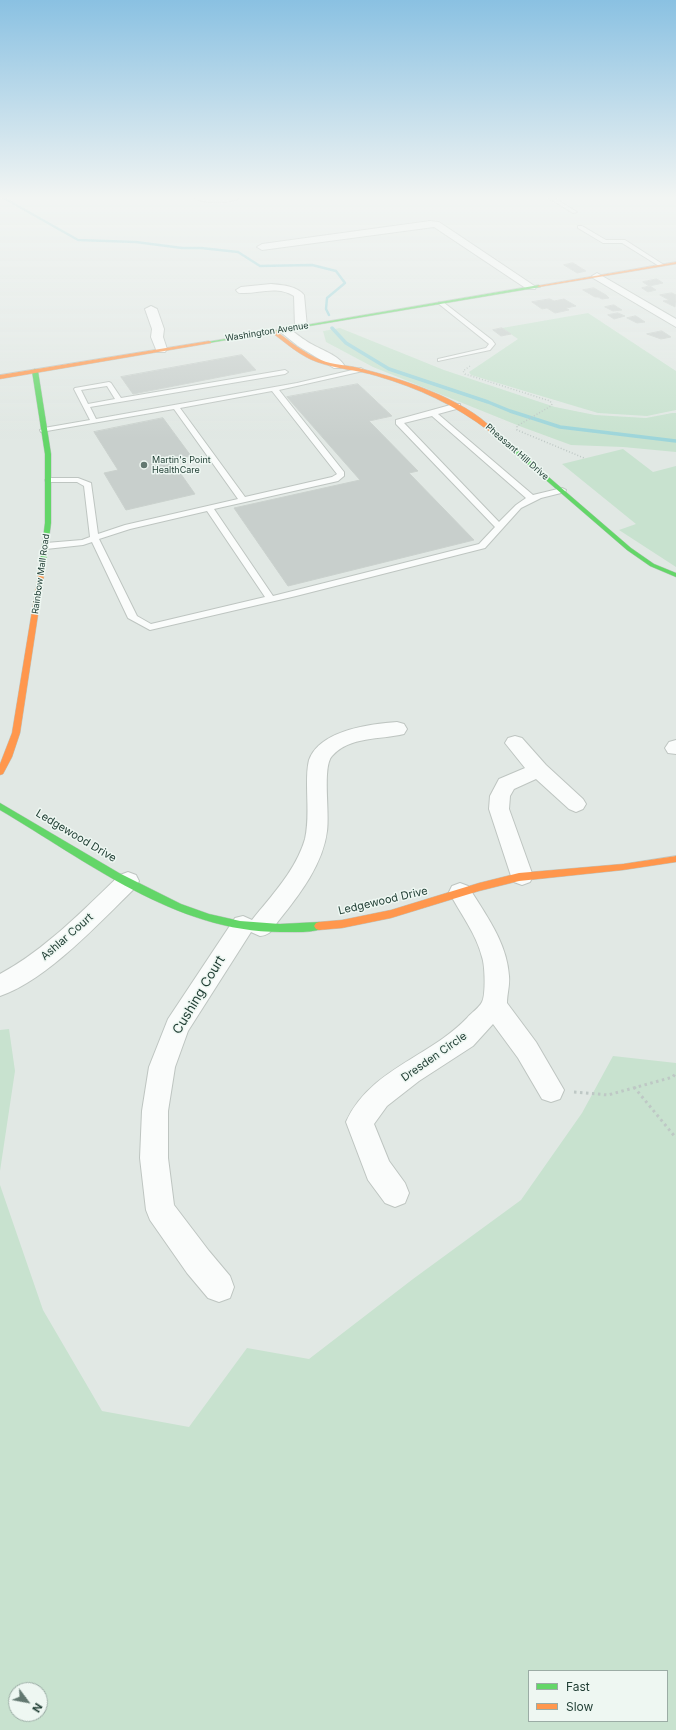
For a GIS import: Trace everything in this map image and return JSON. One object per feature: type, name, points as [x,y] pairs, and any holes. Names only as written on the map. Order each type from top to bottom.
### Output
[{"type":"street","points":[[518,278],[532,287]]},
{"type":"street","name":"Washington Avenue","points":[[0,377],[587,278]]},
{"type":"street","points":[[600,278],[676,324]]},
{"type":"street","points":[[241,290],[284,288],[295,291],[299,295],[301,327]]},
{"type":"street","points":[[151,309],[158,329],[157,337],[161,349]]},
{"type":"street","name":"Pheasant Hill Drive","points":[[278,330],[338,365],[361,370],[415,388],[457,406],[489,427],[629,549],[652,565],[676,575]]},
{"type":"street","name":"Rainbow Mall Road","points":[[0,772],[8,757],[21,710],[46,546],[49,480],[48,454],[36,371]]},
{"type":"street","name":"Cushing Court","points":[[219,1287],[198,1262],[160,1210],[154,1158],[155,1110],[162,1067],[177,1027],[197,994],[251,926],[280,902],[305,865],[315,839],[318,811],[317,784],[320,758],[329,746],[356,734],[376,730],[397,729]]},
{"type":"street","points":[[515,743],[538,770],[576,804]]},
{"type":"street","points":[[522,876],[499,809],[500,796],[506,784],[538,770]]},
{"type":"street","name":"Ledgewood Drive","points":[[0,806],[128,881],[196,913],[220,921],[251,926],[292,928],[351,923],[411,908],[460,892],[522,876],[645,865],[675,860]]},
{"type":"street","name":"Ashlar Court","points":[[0,986],[9,982],[30,968],[62,943],[128,881]]},
{"type":"street","points":[[460,892],[489,941],[495,959],[497,977],[494,1006],[527,1050],[551,1090]]},
{"type":"street","name":"Dresden Circle","points":[[395,1193],[378,1170],[360,1122],[378,1097],[410,1073],[464,1038],[494,1006]]},
{"type":"lane","points":[[440,360],[488,349],[492,344],[441,303]]},
{"type":"lane","points":[[44,430],[274,389],[361,370]]},
{"type":"lane","points":[[86,406],[285,372]]},
{"type":"lane","points":[[94,421],[77,389],[109,384],[119,400]]},
{"type":"lane","points":[[46,546],[83,542],[128,527],[335,479],[341,474],[274,389]]},
{"type":"lane","points":[[175,406],[243,500]]},
{"type":"lane","points":[[457,406],[399,422],[500,527]]},
{"type":"lane","points":[[433,413],[531,498]]},
{"type":"lane","points":[[49,480],[78,480],[88,485],[94,538],[133,618],[150,627],[271,599],[482,546],[492,539],[515,509],[531,498],[562,490]]},
{"type":"lane","points":[[209,508],[271,599]]},
{"type":"path","points":[[467,362],[470,366],[463,371],[465,374],[550,401],[552,404],[551,406],[517,426],[517,430],[584,458]]},
{"type":"path","points":[[551,1090],[608,1095],[673,1077],[676,1072]]},
{"type":"path","points":[[634,1088],[676,1138]]},
{"type":"green space","points":[[588,313],[676,371],[676,410],[647,416],[598,413],[471,375],[469,372],[518,339],[502,328]]},
{"type":"green space","points":[[340,328],[444,370],[555,407],[595,415],[646,418],[676,413],[676,452],[623,447],[571,445],[522,427],[373,367],[326,342],[323,331]]},
{"type":"green space","points":[[623,449],[653,472],[676,466],[676,567],[619,530],[636,524],[562,464]]},
{"type":"green space","points":[[9,1029],[15,1071],[0,1171],[0,1030]]},
{"type":"green space","points":[[613,1056],[676,1063],[676,1730],[0,1730],[0,1185],[43,1310],[102,1411],[189,1427],[247,1348],[309,1359],[413,1279],[521,1200],[582,1113]]},
{"type":"building","points":[[657,279],[663,283],[649,286],[643,282]]},
{"type":"building","points":[[650,286],[656,290],[648,292],[642,288]]},
{"type":"building","points":[[594,288],[609,298],[602,299],[595,297],[583,290]]},
{"type":"building","points":[[672,293],[676,295],[675,307],[663,301],[669,300],[660,295]]},
{"type":"building","points":[[550,299],[554,301],[564,299],[576,306],[566,308],[569,310],[555,313],[547,308],[542,309],[532,302]]},
{"type":"building","points":[[614,305],[622,310],[613,311],[605,307]]},
{"type":"building","points":[[618,313],[625,316],[614,319],[608,315]]},
{"type":"building","points":[[636,316],[645,322],[637,323],[627,318]]},
{"type":"building","points":[[502,328],[511,334],[501,336],[493,330]]},
{"type":"building","points":[[662,331],[671,337],[661,339],[647,334]]},
{"type":"building","points":[[242,355],[256,370],[133,394],[121,377]]},
{"type":"building","points":[[358,384],[392,416],[369,421],[418,471],[409,473],[474,540],[288,586],[234,508],[360,480],[287,397]]},
{"type":"building","name":"Martin's Point HealthCare","points":[[163,418],[191,456],[171,460],[195,494],[126,510],[104,473],[118,470],[94,432]]},
{"type":"waterway","points":[[329,315],[326,309],[327,298],[345,283],[341,278]]},
{"type":"waterway","points":[[332,328],[346,343],[389,369],[488,402],[510,411],[560,427],[676,441]]},
{"type":"traffic: fast","points":[[209,342],[539,286]]},
{"type":"traffic: fast","points":[[35,371],[48,454],[48,523],[43,562]]},
{"type":"traffic: fast","points":[[491,430],[629,549],[652,565],[676,575]]},
{"type":"traffic: fast","points":[[0,806],[116,876],[177,906],[209,918],[240,925],[280,928],[319,926]]},
{"type":"traffic: slow","points":[[539,286],[588,278]]},
{"type":"traffic: slow","points":[[273,331],[301,351],[319,361],[396,380],[430,393],[462,409],[491,430]]},
{"type":"traffic: slow","points":[[0,377],[209,342]]},
{"type":"traffic: slow","points":[[0,772],[8,757],[16,733],[43,562]]},
{"type":"traffic: slow","points":[[319,926],[342,924],[391,914],[479,887],[519,877],[623,867],[676,859]]},
{"type":"place","name":"Martin's Point HealthCare","points":[[144,465]]}]
